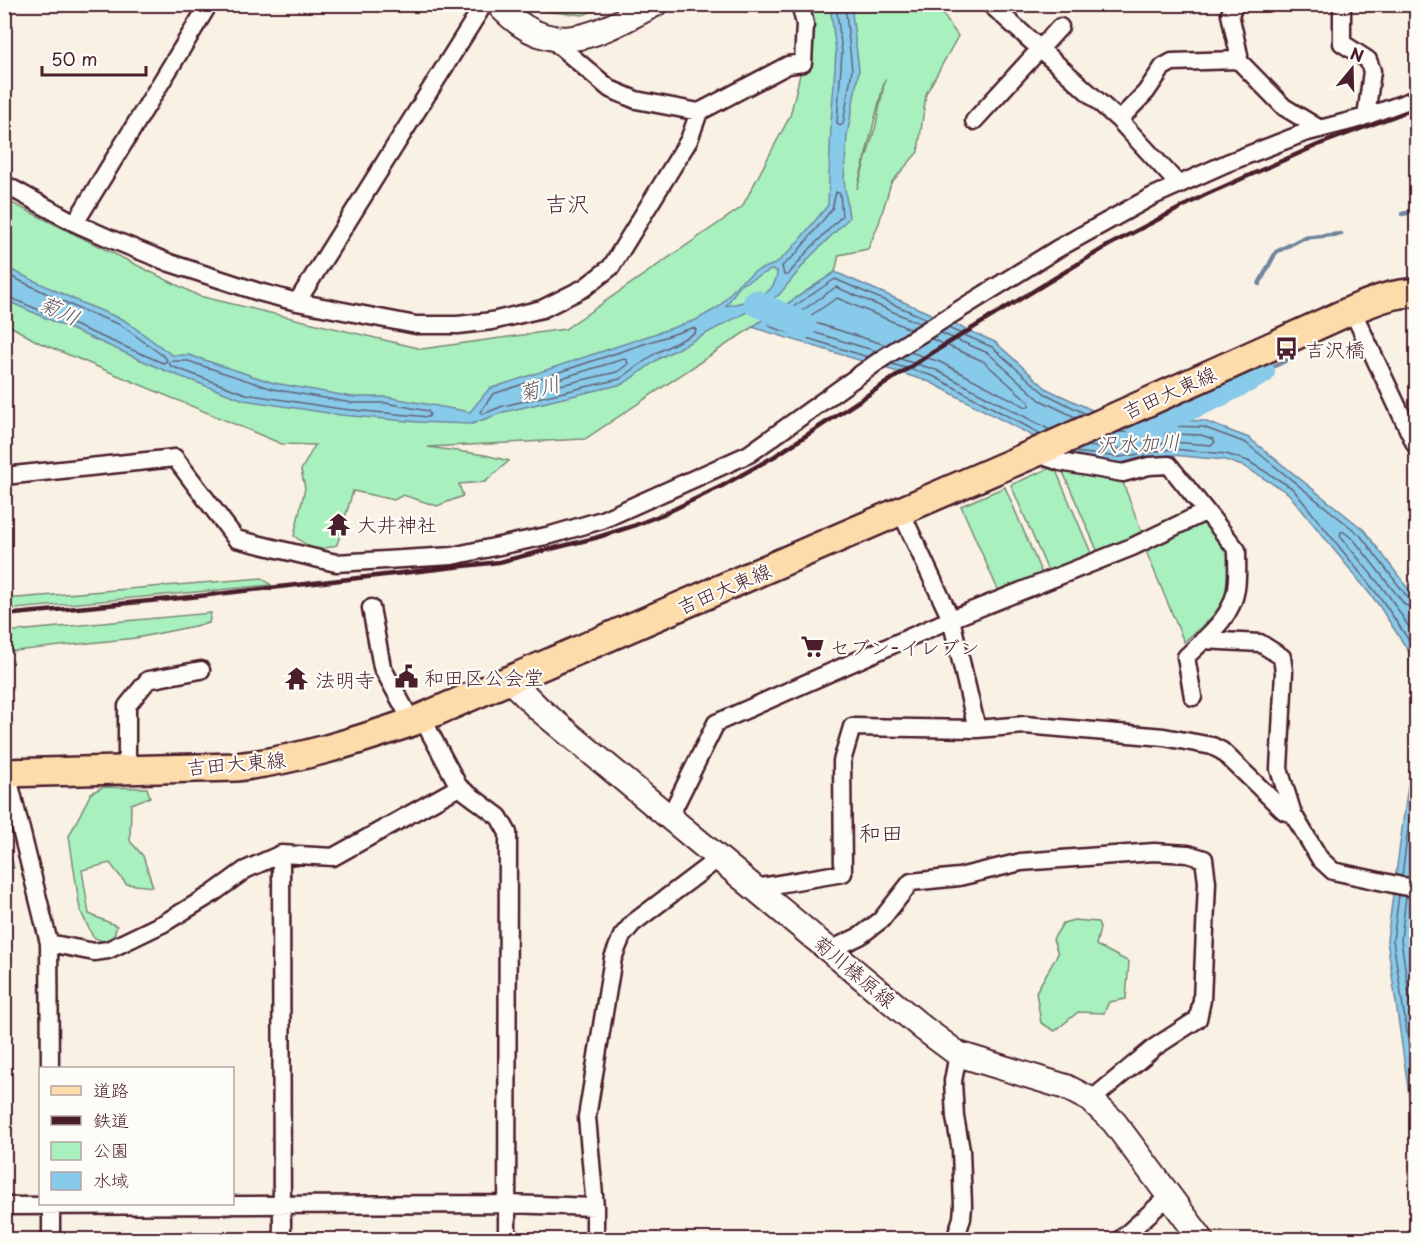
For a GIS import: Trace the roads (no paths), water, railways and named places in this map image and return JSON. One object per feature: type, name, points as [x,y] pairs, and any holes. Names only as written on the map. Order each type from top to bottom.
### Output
[{"type":"main road","points":[[498,4],[525,27],[550,38],[572,39],[597,34],[655,4]]},
{"type":"main road","name":"吉田大東線","points":[[6,773],[236,767],[271,763],[343,745],[417,720],[901,512],[1352,310],[1381,298],[1416,293]]},
{"type":"main road","name":"菊川榛原線","points":[[510,680],[539,709],[923,1028],[958,1054],[1066,1087],[1090,1100],[1114,1122],[1202,1239]]},
{"type":"street","points":[[75,223],[209,4]]},
{"type":"street","points":[[297,302],[484,4]]},
{"type":"street","points":[[550,38],[610,89],[636,100],[699,112],[788,65],[803,63],[805,24],[800,4]]},
{"type":"street","points":[[990,4],[1119,120],[1179,185]]},
{"type":"street","points":[[1342,4],[1342,43],[1368,60],[1372,71],[1366,117]]},
{"type":"street","points":[[1231,6],[1230,14],[1239,55],[1238,60]]},
{"type":"street","points":[[974,121],[1060,27]]},
{"type":"street","points":[[1119,120],[1146,92],[1163,67],[1172,62],[1238,60],[1284,107],[1320,129]]},
{"type":"street","points":[[4,476],[175,458],[236,539],[336,563],[452,556],[551,535],[602,520],[749,453],[883,358],[938,323],[1057,249],[1152,197],[1227,163],[1320,129],[1366,117],[1416,99]]},
{"type":"street","points":[[4,184],[75,223],[170,264],[297,302],[416,325],[469,324],[542,309],[584,288],[611,267],[690,140],[699,112]]},
{"type":"street","points":[[1352,310],[1416,446]]},
{"type":"street","points":[[1039,451],[1060,462],[1123,473],[1149,466],[1169,465],[1237,550],[1237,588],[1233,602],[1222,621],[1186,657],[1193,697]]},
{"type":"street","points":[[901,512],[951,619],[977,729]]},
{"type":"street","points":[[670,816],[716,723],[951,619],[1132,547],[1205,512]]},
{"type":"street","points":[[371,608],[382,667],[459,787],[499,817],[508,833],[507,1239]]},
{"type":"street","points":[[1203,640],[1260,643],[1282,657],[1284,672],[1280,769],[1293,814],[1320,859],[1334,871],[1409,887]]},
{"type":"street","points":[[127,770],[126,706],[148,680],[201,670]]},
{"type":"street","points":[[756,888],[843,873],[843,761],[852,727],[977,729],[1025,725],[1164,737],[1212,746],[1221,751],[1284,811],[1293,814]]},
{"type":"street","points":[[6,773],[49,943],[50,1067]]},
{"type":"street","points":[[49,943],[94,952],[108,950],[164,923],[212,894],[245,870],[280,854],[333,857],[459,787]]},
{"type":"street","points":[[830,950],[860,936],[881,920],[911,882],[959,877],[1021,862],[1165,851],[1204,859],[1207,882],[1202,1000],[1198,1019],[1155,1047],[1090,1100]]},
{"type":"street","points":[[280,854],[282,1239]]},
{"type":"street","points":[[596,1239],[587,1117],[613,958],[622,936],[633,923],[719,858]]},
{"type":"street","points":[[955,1239],[963,1212],[961,1150],[955,1117],[953,1081],[958,1054]]},
{"type":"street","points":[[1120,1239],[1170,1196]]},
{"type":"street","points":[[4,1206],[508,1204],[595,1207]]},
{"type":"street","points":[[51,1205],[51,1239]]},
{"type":"water","name":"菊川","points":[[830,5],[851,5],[859,70],[847,136],[844,180],[849,218],[810,257],[779,295],[660,358],[623,384],[504,412],[472,424],[341,415],[244,400],[166,371],[5,300],[5,267],[124,320],[172,355],[189,355],[274,383],[353,397],[387,397],[470,412],[489,389],[696,320],[719,307],[739,283],[756,271],[775,264],[790,251],[828,205],[836,52]],"holes":[[[771,270],[777,271],[776,280],[766,293],[751,300],[726,306],[740,285]]]},
{"type":"water","points":[[835,272],[995,342],[1047,389],[1109,418],[1204,421],[1249,438],[1364,530],[1416,599],[1416,1144],[1387,940],[1413,748],[1409,652],[1378,604],[1288,493],[1245,467],[1225,460],[1172,455],[1120,463],[1074,458],[930,382],[752,327]]},
{"type":"waterway","points":[[1402,214],[1416,211]]},
{"type":"waterway","points":[[1259,284],[1276,252],[1303,238],[1341,234]]},
{"type":"waterway","name":"沢水加川","points":[[756,303],[804,326]]},
{"type":"waterway","points":[[1262,372],[1287,360],[1283,357]]},
{"type":"waterway","points":[[1138,440],[1160,420],[1262,372]]},
{"type":"railway","points":[[4,615],[191,597],[499,562],[633,526],[722,486],[775,456],[927,356],[1109,245],[1205,195],[1320,144],[1416,108]]},
{"type":"place","name":"吉沢橋","points":[[1287,349]]},
{"type":"place","name":"大井神社","points":[[339,524]]},
{"type":"place","name":"セブン-イレブン","points":[[812,647]]},
{"type":"place","name":"和田区公会堂","points":[[406,677]]},
{"type":"place","name":"法明寺","points":[[297,679]]},
{"type":"district","name":"吉沢","points":[[567,202]]},
{"type":"district","name":"和田","points":[[881,831]]}]
